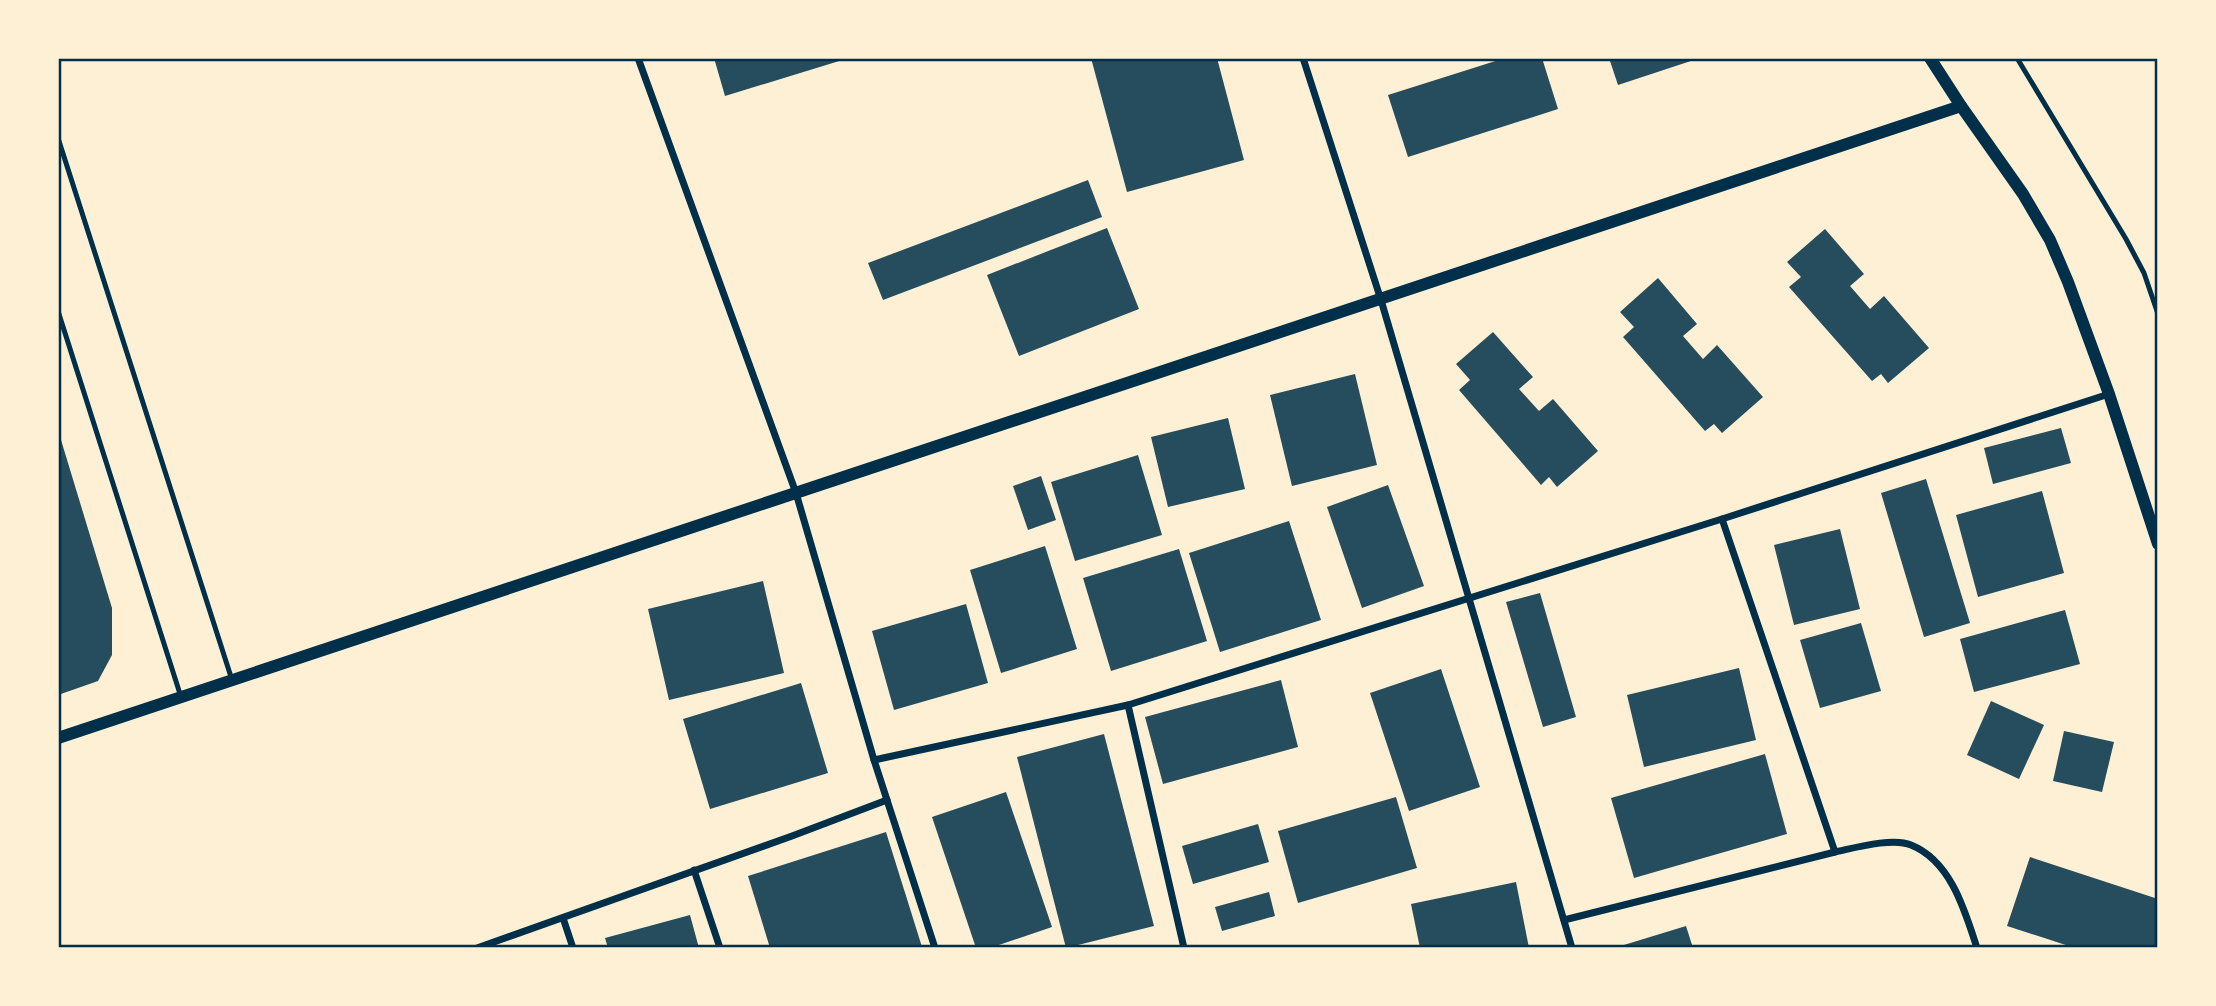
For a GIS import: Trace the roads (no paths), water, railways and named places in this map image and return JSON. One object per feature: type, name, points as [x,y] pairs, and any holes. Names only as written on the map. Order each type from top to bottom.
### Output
[{"type":"street","points":[[638,58],[796,494],[874,760],[935,948]]},
{"type":"street","points":[[1303,58],[1381,300],[1572,948]]},
{"type":"street","points":[[1930,58],[2023,194],[2050,240],[2109,394],[2158,544]]},
{"type":"street","points":[[58,738],[1961,106]]},
{"type":"street","points":[[874,760],[1128,705],[1722,519],[2109,394]]},
{"type":"street","points":[[1722,519],[1835,852]]},
{"type":"street","points":[[1128,705],[1185,948]]},
{"type":"street","points":[[477,948],[887,800]]},
{"type":"street","points":[[1564,920],[1835,852],[1879,843],[1910,844],[1940,864],[1965,911],[1977,948]]},
{"type":"street","points":[[694,870],[720,948]]},
{"type":"street","points":[[563,918],[573,948]]},
{"type":"lane","points":[[2017,58],[2126,239],[2144,273],[2158,314]]},
{"type":"lane","points":[[58,138],[232,680]]},
{"type":"lane","points":[[58,311],[181,696]]}]
